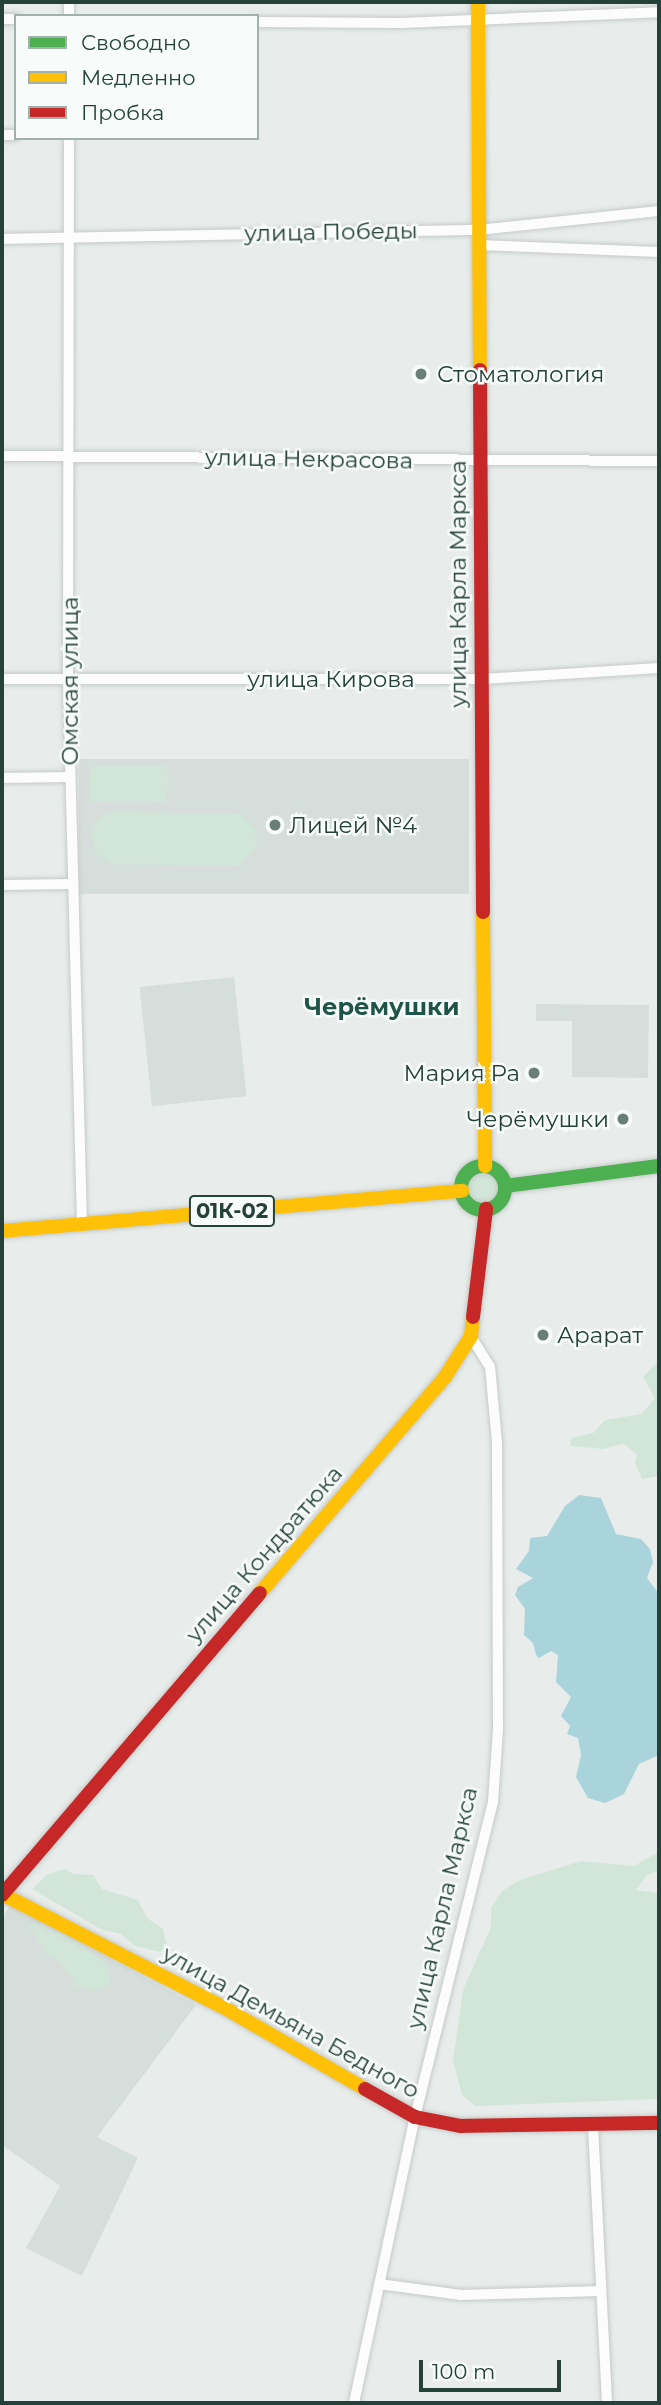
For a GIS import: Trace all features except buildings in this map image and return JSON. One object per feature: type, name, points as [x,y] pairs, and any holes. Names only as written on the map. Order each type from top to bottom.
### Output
[{"type":"street","name":"улица Карла Маркса","points":[[478,2],[485,1166]]},
{"type":"street","points":[[259,22],[401,23],[478,17],[659,12]]},
{"type":"street","name":"Омская улица","points":[[69,140],[71,457],[68,679],[82,1224]]},
{"type":"street","name":"улица Победы","points":[[2,239],[478,230],[659,211]]},
{"type":"street","points":[[479,245],[659,252]]},
{"type":"street","name":"улица Некрасова","points":[[2,456],[659,461]]},
{"type":"street","name":"улица Кирова","points":[[2,679],[482,679],[659,668]]},
{"type":"street","points":[[2,778],[70,776]]},
{"type":"street","points":[[2,885],[72,884]]},
{"type":"street","points":[[485,1166],[496,1170],[505,1186],[498,1204],[486,1209],[473,1207],[462,1191],[467,1173],[485,1166]]},
{"type":"street","points":[[505,1186],[659,1166]]},
{"type":"street","name":"01К-02","points":[[2,1231],[462,1191]]},
{"type":"street","name":"улица Кондратюка","points":[[2,1894],[445,1377],[471,1336],[486,1209]]},
{"type":"street","name":"улица Карла Маркса","points":[[354,2403],[415,2117],[494,1802],[498,1728],[497,1442],[490,1367],[471,1336]]},
{"type":"street","name":"улица Демьяна Бедного","points":[[2,1894],[223,2007],[415,2117],[461,2126],[659,2123]]},
{"type":"street","points":[[593,2126],[607,2403]]},
{"type":"street","points":[[379,2284],[460,2295],[601,2291]]},
{"type":"shaded area","name":"Лицей №4","points":[[79,759],[469,759],[469,894],[79,894]]},
{"type":"shaded area","points":[[234,977],[247,1096],[152,1106],[140,987]]},
{"type":"shaded area","points":[[536,1004],[649,1005],[648,1078],[572,1077],[572,1021],[536,1021]]},
{"type":"shaded area","points":[[11,1905],[196,2005],[97,2137],[138,2158],[82,2276],[26,2248],[60,2186],[2,2145],[2,1917]]},
{"type":"green space","points":[[94,766],[164,766],[168,772],[166,802],[89,801],[89,771]]},
{"type":"green space","points":[[112,812],[241,814],[255,829],[256,845],[240,866],[111,864],[97,854],[92,838],[97,821]]},
{"type":"green space","points":[[483,1168],[496,1174],[502,1187],[496,1200],[483,1206],[470,1200],[464,1187],[470,1174]]},
{"type":"green space","points":[[659,1360],[658,1476],[642,1479],[635,1463],[637,1454],[623,1444],[603,1449],[570,1446],[571,1438],[593,1433],[605,1420],[642,1414],[655,1398],[643,1377]]},
{"type":"green space","points":[[659,1852],[659,1870],[646,1876],[636,1890],[659,1893],[659,2099],[475,2106],[462,2095],[453,2061],[463,1990],[491,1927],[491,1908],[502,1891],[520,1880],[581,1861],[634,1866]]},
{"type":"green space","points":[[65,1869],[73,1874],[93,1875],[102,1889],[138,1900],[147,1918],[163,1929],[167,1946],[160,1952],[135,1946],[121,1934],[102,1930],[32,1889],[48,1874]]},
{"type":"green space","points":[[29,1923],[62,1932],[93,1953],[107,1966],[110,1984],[95,1991],[78,1987],[58,1960],[48,1956]]},
{"type":"water","points":[[579,1495],[601,1498],[616,1534],[641,1539],[650,1549],[653,1562],[647,1578],[659,1594],[659,1755],[639,1764],[624,1794],[605,1803],[588,1798],[576,1777],[581,1755],[578,1738],[567,1734],[570,1726],[561,1716],[571,1697],[556,1682],[558,1655],[551,1651],[539,1658],[536,1655],[533,1643],[524,1635],[525,1609],[515,1595],[518,1587],[533,1578],[516,1569],[529,1551],[530,1538],[547,1536],[565,1506]]},
{"type":"traffic: fast","points":[[483,1166],[498,1173],[505,1188],[498,1203],[483,1210],[468,1203],[461,1188],[468,1173],[483,1166]]},
{"type":"traffic: fast","points":[[505,1186],[659,1166]]},
{"type":"traffic: slow","points":[[478,2],[480,370]]},
{"type":"traffic: slow","points":[[483,912],[485,1166]]},
{"type":"traffic: slow","points":[[2,1231],[462,1191]]},
{"type":"traffic: slow","points":[[260,1593],[445,1377],[471,1336],[473,1317]]},
{"type":"traffic: slow","points":[[2,1894],[223,2007],[365,2089]]},
{"type":"traffic: jam","points":[[480,370],[483,912]]},
{"type":"traffic: jam","points":[[473,1317],[486,1209]]},
{"type":"traffic: jam","points":[[2,1895],[260,1593]]},
{"type":"traffic: jam","points":[[365,2089],[415,2117],[461,2126],[659,2123]]},
{"type":"place","name":"Стоматология","points":[[421,374]]},
{"type":"place","name":"Лицей №4","points":[[275,825]]},
{"type":"place","name":"Мария Ра","points":[[534,1073]]},
{"type":"place","name":"Черёмушки","points":[[623,1119]]},
{"type":"place","name":"Арарат","points":[[543,1335]]},
{"type":"district","name":"Черёмушки","points":[[382,1007]]}]
